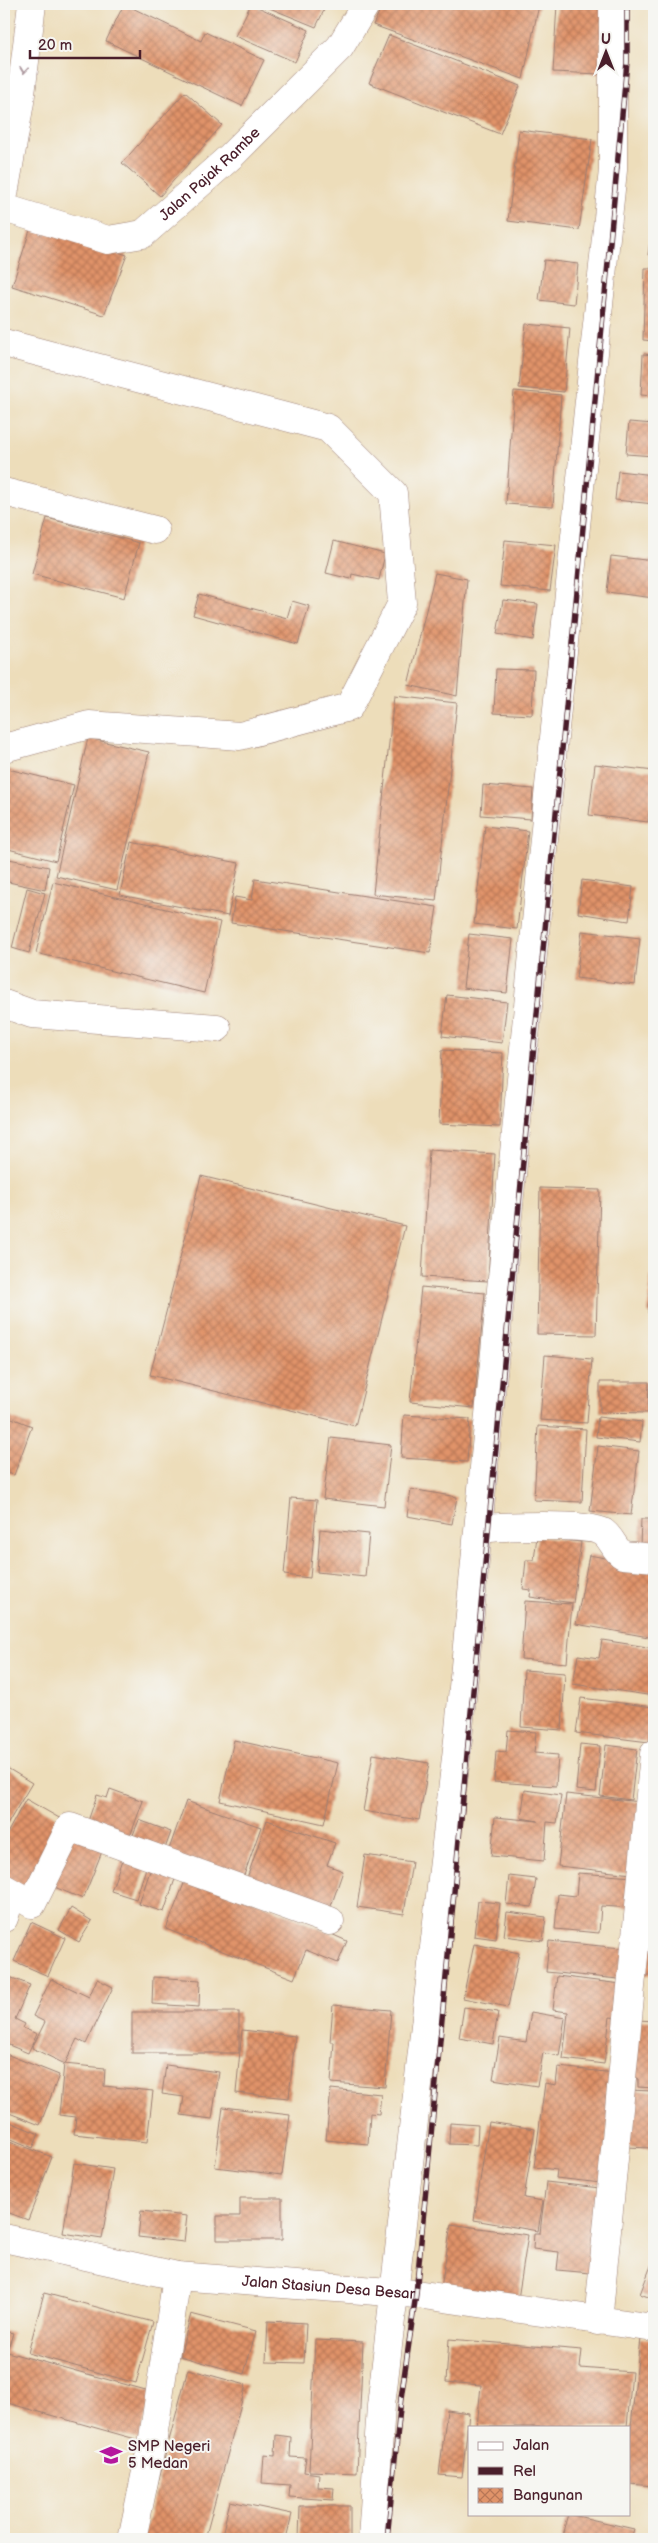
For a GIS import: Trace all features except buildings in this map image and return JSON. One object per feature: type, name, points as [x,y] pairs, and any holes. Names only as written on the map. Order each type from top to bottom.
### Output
[{"type":"main road","points":[[4,194],[20,102],[32,4]]},
{"type":"main road","name":"Jalan Pajak Rambe","points":[[4,208],[108,240],[143,234],[231,156],[340,47],[366,4]]},
{"type":"main road","points":[[372,2539],[381,2406],[458,1740],[480,1529],[549,786],[613,170],[613,4]]},
{"type":"main road","points":[[4,344],[328,428],[393,493],[402,603],[349,707],[240,736],[89,725],[4,748]]},
{"type":"main road","points":[[4,492],[155,530]]},
{"type":"main road","points":[[4,1004],[32,1014],[217,1028]]},
{"type":"main road","points":[[480,1529],[524,1526],[591,1529],[602,1532],[623,1555],[654,1558]]},
{"type":"main road","points":[[598,2321],[654,1754]]},
{"type":"main road","points":[[7,1899],[32,1904],[70,1827],[330,1921]]},
{"type":"main road","name":"Jalan Stasiun Desa Besar","points":[[4,2238],[177,2276],[395,2292],[654,2328]]},
{"type":"main road","points":[[132,2539],[154,2438],[177,2276]]},
{"type":"railway","points":[[387,2539],[401,2398],[416,2294],[627,62],[627,4]]},
{"type":"place","name":"SMP Negeri 5 Medan","points":[[111,2455]]}]
